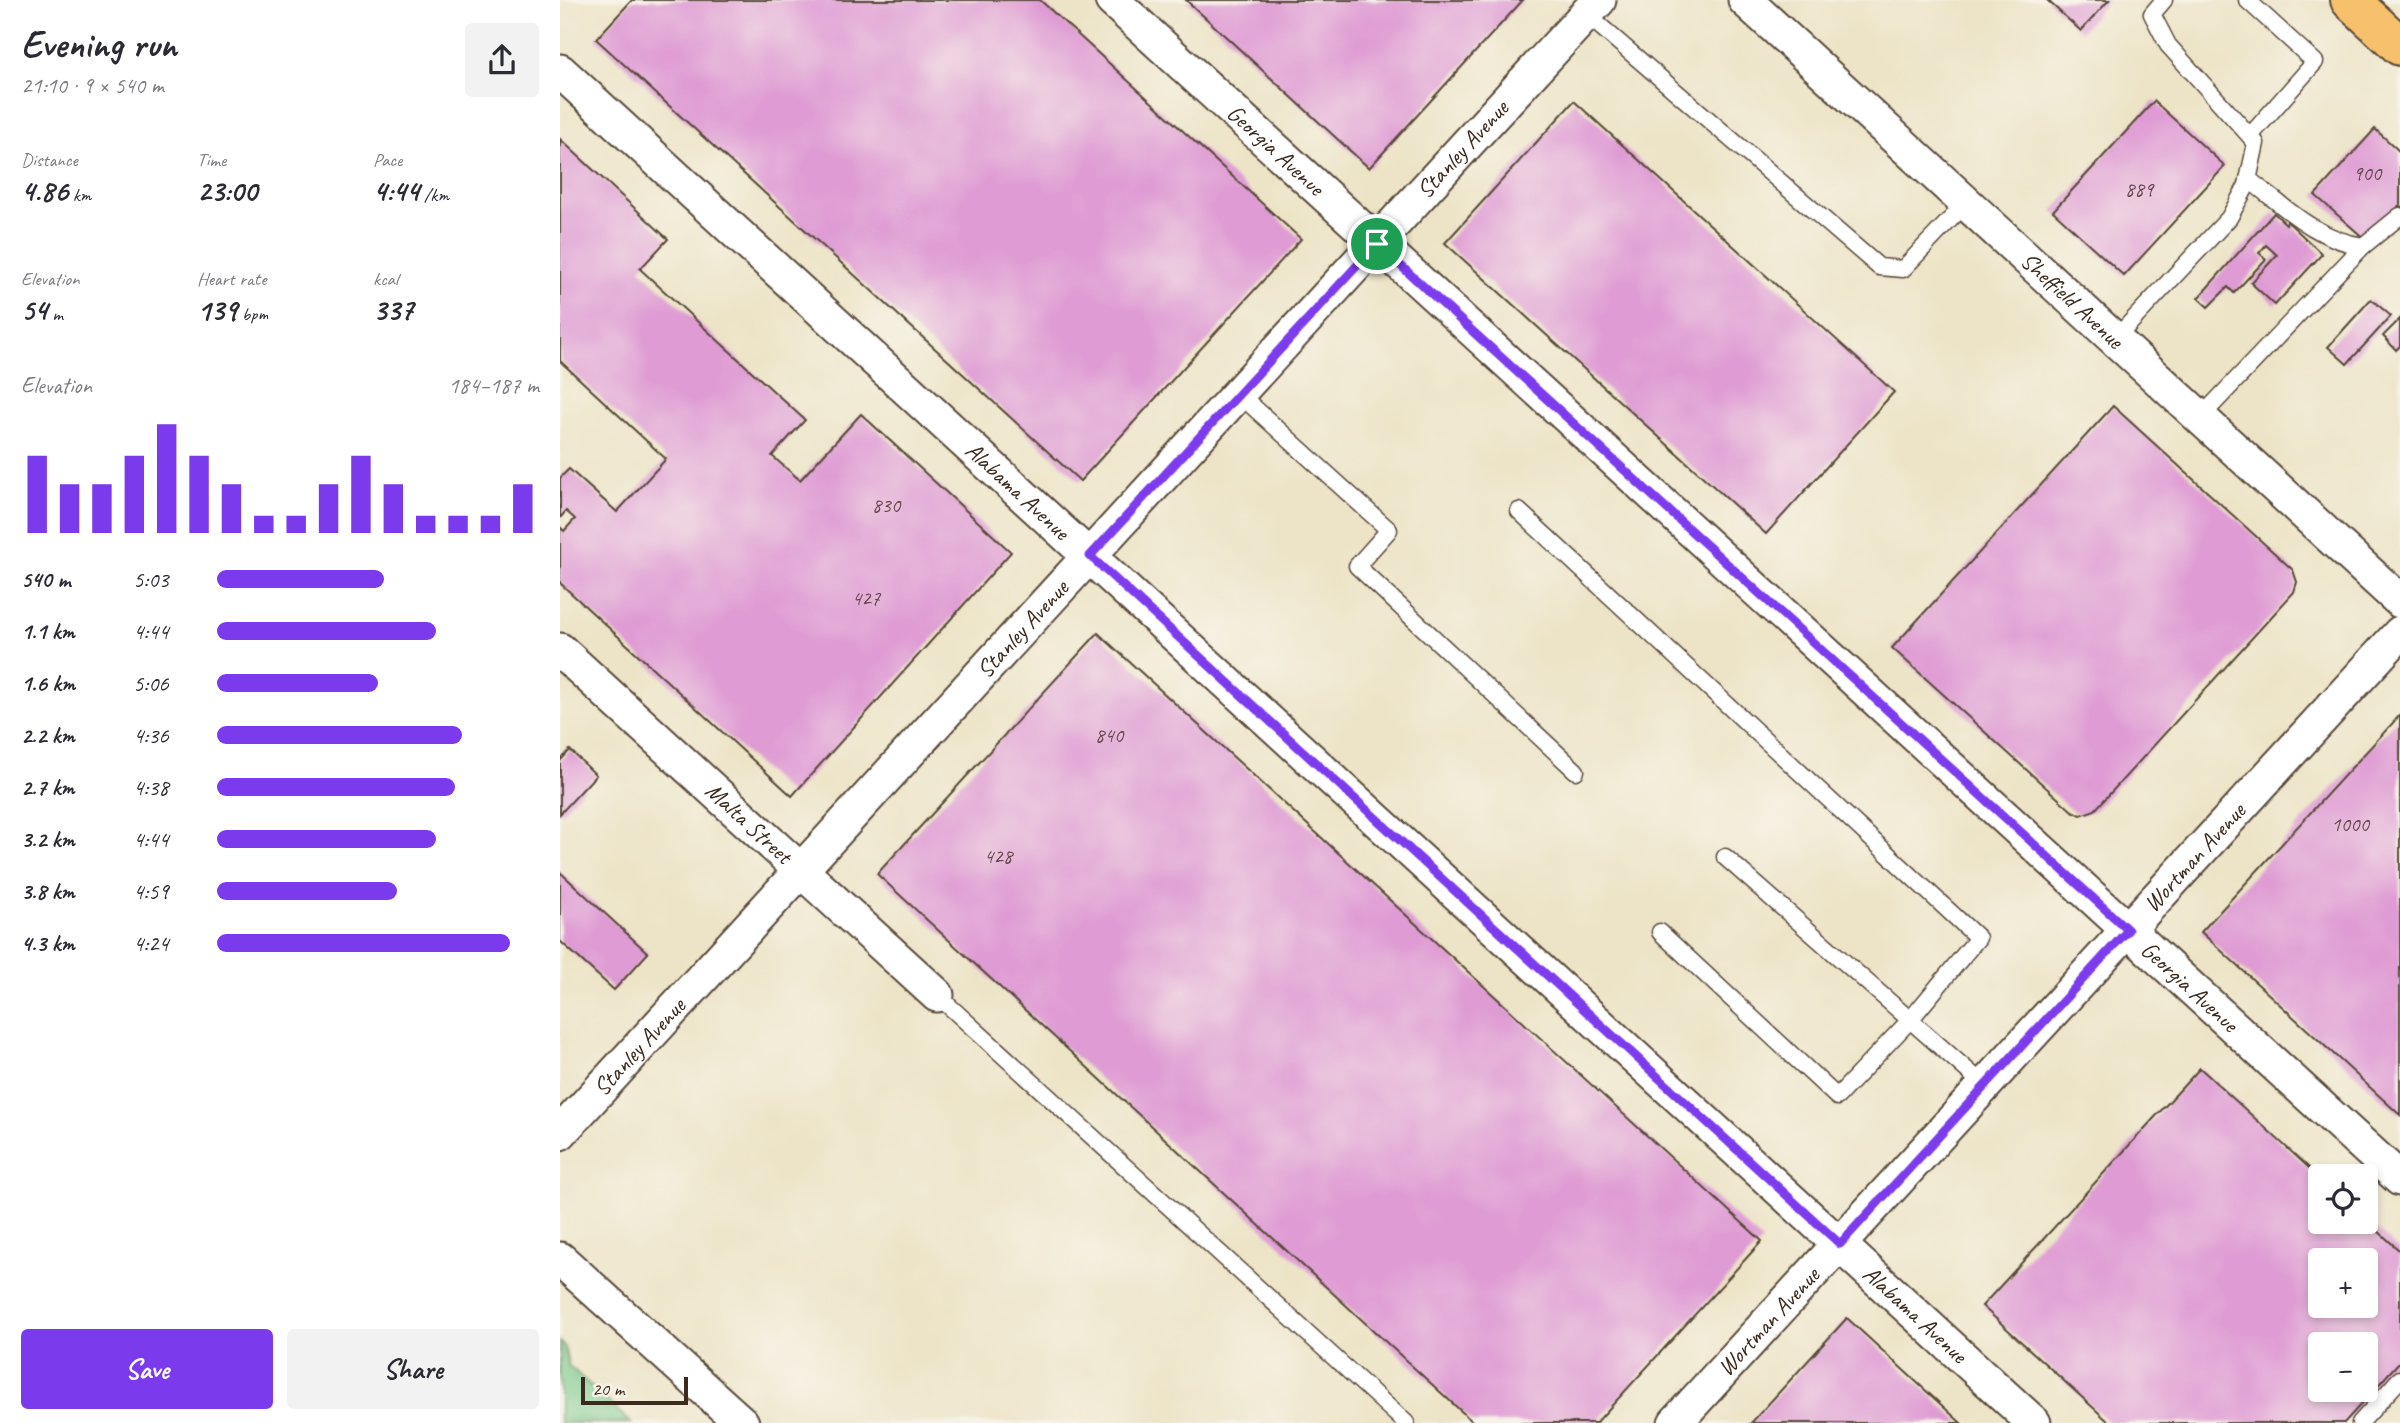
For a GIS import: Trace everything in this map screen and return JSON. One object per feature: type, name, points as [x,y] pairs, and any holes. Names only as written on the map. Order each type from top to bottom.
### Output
[{"type":"main road","points":[[2350,0],[2400,46]]},
{"type":"street","name":"Georgia Avenue","points":[[1112,0],[2400,1179]]},
{"type":"street","name":"Sheffield Avenue","points":[[1745,0],[2400,601]]},
{"type":"street","name":"Stanley Avenue","points":[[560,1133],[1593,7]]},
{"type":"street","name":"Alabama Avenue","points":[[560,71],[2034,1423]]},
{"type":"street","name":"Wortman Avenue","points":[[1675,1423],[2400,633]]},
{"type":"street","name":"Malta Street","points":[[560,650],[937,995]]},
{"type":"street","points":[[560,1259],[742,1423]]},
{"type":"lane","points":[[2115,340],[2229,218],[2247,185],[2256,143],[2168,45],[2152,14],[2164,0]]},
{"type":"lane","points":[[2247,0],[2315,62],[2250,136]]},
{"type":"lane","points":[[1593,7],[1879,267],[1903,269],[1966,203]]},
{"type":"lane","points":[[2248,179],[2321,234],[2344,244],[2363,246]]},
{"type":"lane","points":[[2200,418],[2363,246],[2400,216]]},
{"type":"lane","points":[[1239,394],[1389,530],[1357,566],[1576,771]]},
{"type":"lane","points":[[1518,511],[1978,938],[1910,1020],[1837,1097],[1660,932]]},
{"type":"lane","points":[[1725,857],[1985,1086]]},
{"type":"lane","points":[[937,995],[1406,1423]]},
{"type":"lane","points":[[2360,1423],[2400,1379]]},
{"type":"green space","points":[[560,1342],[565,1347],[568,1365],[631,1423],[560,1423]]},
{"type":"building","points":[[632,0],[1040,0],[1301,239],[1080,481],[596,39]]},
{"type":"building","points":[[1186,0],[1523,0],[1369,168]]},
{"type":"building","points":[[2047,0],[2109,0],[2081,31]]},
{"type":"building","points":[[1574,101],[1894,392],[1766,534],[1445,243]]},
{"type":"building","points":[[2154,101],[2225,166],[2124,276],[2053,211]]},
{"type":"building","points":[[2375,129],[2400,152],[2400,205],[2367,241],[2315,195]]},
{"type":"building","points":[[560,139],[668,239],[640,269],[805,420],[772,456],[800,480],[861,414],[1011,552],[792,796],[560,583],[560,527],[564,531],[575,519],[566,511],[560,518],[560,478],[569,469],[617,512],[666,459],[560,361]]},
{"type":"building","points":[[2274,213],[2286,224],[2287,221],[2322,254],[2275,305],[2251,283],[2277,255],[2266,245],[2259,253],[2266,259],[2234,293],[2228,287],[2208,307],[2198,298]]},
{"type":"building","points":[[2371,299],[2391,316],[2347,364],[2328,347]]},
{"type":"building","points":[[2400,319],[2400,346],[2396,350],[2383,336]]},
{"type":"building","points":[[2113,406],[2293,570],[2297,582],[2294,592],[2095,810],[2081,815],[2072,811],[1892,648]]},
{"type":"building","points":[[1098,633],[1762,1241],[1596,1423],[1474,1423],[877,874]]},
{"type":"building","points":[[2400,715],[2400,1115],[2201,932]]},
{"type":"building","points":[[570,750],[596,775],[560,814],[560,761]]},
{"type":"building","points":[[560,872],[648,953],[614,990],[560,941]]},
{"type":"building","points":[[2200,1068],[2308,1167],[2308,1234],[2378,1234],[2378,1231],[2400,1251],[2400,1361],[2378,1385],[2378,1332],[2308,1332],[2308,1402],[2363,1402],[2344,1423],[2110,1423],[1982,1306]]},
{"type":"building","points":[[1847,1318],[1961,1423],[1751,1423]]},
{"type":"route","points":[[1377,244],[2128,930],[1840,1244],[1090,556],[1377,244]]}]
